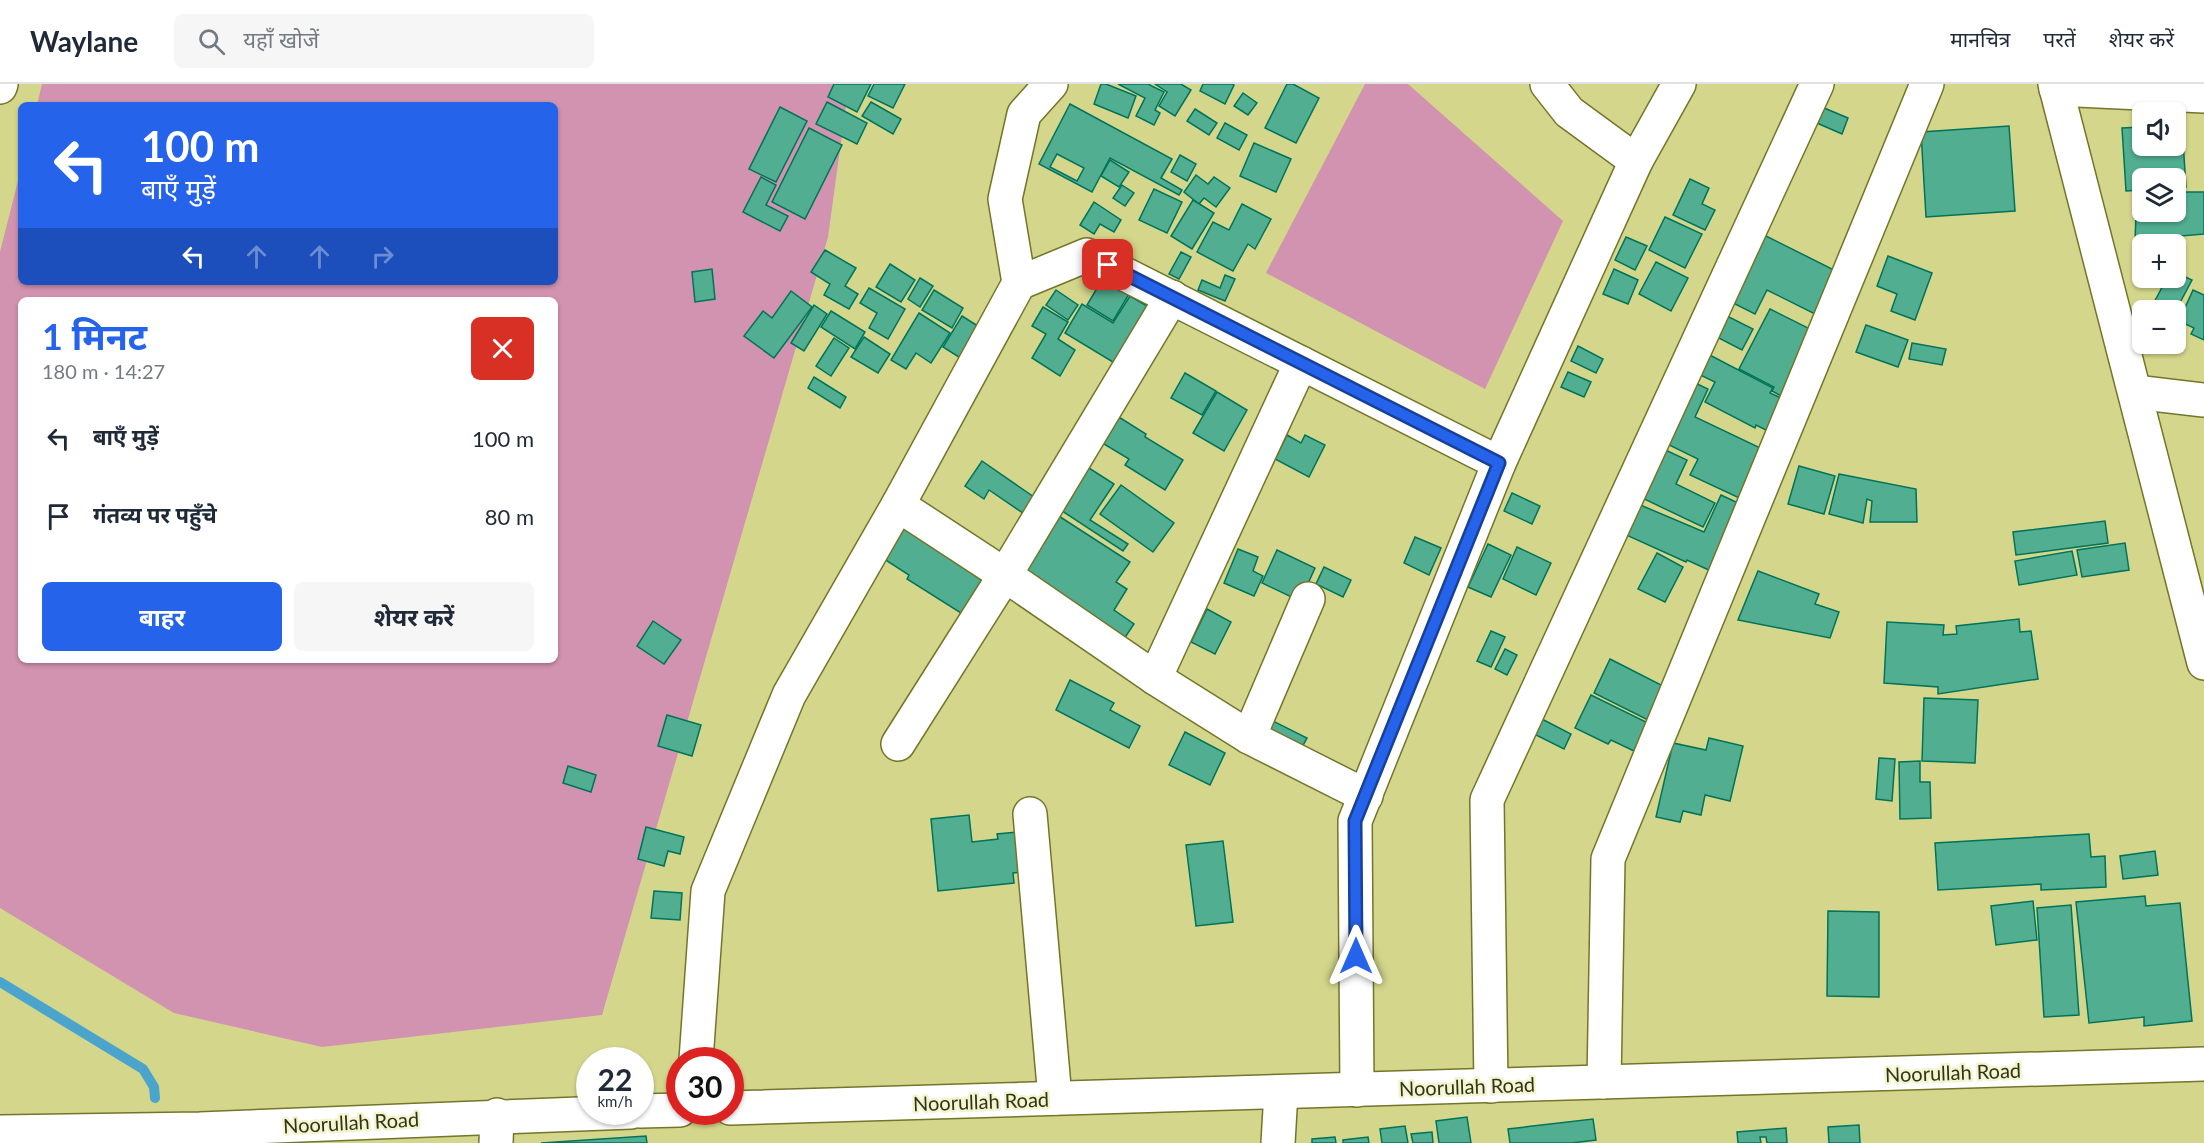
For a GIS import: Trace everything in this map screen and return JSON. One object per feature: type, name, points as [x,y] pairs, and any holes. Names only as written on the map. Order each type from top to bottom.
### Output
[{"type":"street","points":[[697,1047],[708,891],[789,695],[898,505],[1019,283],[1005,200],[1024,114],[1051,84]]},
{"type":"street","points":[[1547,84],[1569,112],[1636,161]]},
{"type":"street","points":[[1357,1090],[1355,821],[1499,463],[1636,161],[1678,84]]},
{"type":"street","points":[[1491,1086],[1487,800],[1817,84]]},
{"type":"street","points":[[1604,1082],[1608,859],[1927,84]]},
{"type":"street","points":[[2204,96],[2055,86],[2136,392],[2191,560],[2204,663]]},
{"type":"street","points":[[1019,283],[1087,255],[1499,463]]},
{"type":"street","points":[[898,744],[1005,575],[1172,297]]},
{"type":"street","points":[[1155,678],[1301,363]]},
{"type":"street","points":[[2136,392],[2204,400]]},
{"type":"street","points":[[898,505],[1155,678],[1249,737],[1366,796]]},
{"type":"street","points":[[1249,737],[1308,599]]},
{"type":"street","points":[[1030,814],[1055,1098]]},
{"type":"street","name":"Noorullah Road","points":[[744,1108],[2204,1064]]},
{"type":"street","points":[[1278,1143],[1281,1092]]},
{"type":"street","name":"Noorullah Road","points":[[0,1132],[496,1129],[576,1119]]},
{"type":"shaded area","points":[[42,84],[849,84],[828,237],[602,1015],[322,1047],[174,1013],[0,908],[0,252],[18,181],[18,285],[558,285],[558,102],[38,102]]},
{"type":"shaded area","points":[[1365,84],[1408,84],[1563,221],[1485,389],[1266,273]]},
{"type":"building","points":[[834,84],[871,84],[857,112],[828,97]]},
{"type":"building","points":[[874,84],[905,84],[893,108],[868,96]]},
{"type":"building","points":[[1101,84],[1136,96],[1128,118],[1094,104]]},
{"type":"building","points":[[1118,84],[1148,84],[1164,92],[1155,110],[1160,113],[1154,125],[1136,116],[1145,98]]},
{"type":"building","points":[[1155,84],[1181,84],[1191,90],[1175,116],[1159,106],[1167,92]]},
{"type":"building","points":[[1203,84],[1234,85],[1225,104],[1200,91]]},
{"type":"building","points":[[1287,84],[1293,84],[1319,98],[1296,143],[1265,128]]},
{"type":"building","points":[[1243,93],[1257,103],[1248,115],[1234,106]]},
{"type":"building","points":[[827,102],[867,123],[857,144],[816,124]]},
{"type":"building","points":[[871,102],[901,119],[893,134],[862,116]]},
{"type":"building","points":[[1070,104],[1172,159],[1161,178],[1182,190],[1179,195],[1110,158],[1092,192],[1039,164]],"holes":[[[1057,154],[1084,168],[1077,181],[1050,167]]]},
{"type":"building","points":[[1817,105],[1848,118],[1842,134],[1810,120]]},
{"type":"building","points":[[780,107],[807,121],[776,182],[749,169]]},
{"type":"building","points":[[1195,109],[1217,123],[1209,135],[1187,121]]},
{"type":"building","points":[[1225,123],[1247,135],[1239,150],[1217,138]]},
{"type":"building","points":[[2009,126],[2015,211],[1926,217],[1921,132]]},
{"type":"building","points":[[809,128],[842,145],[805,219],[772,202]]},
{"type":"building","points":[[2122,128],[2132,128],[2132,156],[2184,156],[2185,168],[2132,168],[2132,191],[2126,191]]},
{"type":"building","points":[[1254,143],[1291,159],[1276,192],[1240,176]]},
{"type":"building","points":[[1180,155],[1196,164],[1187,181],[1171,172]]},
{"type":"building","points":[[1110,160],[1129,172],[1119,187],[1101,176]]},
{"type":"building","points":[[1196,175],[1208,184],[1214,177],[1230,188],[1216,207],[1204,198],[1199,204],[1184,192]]},
{"type":"building","points":[[761,177],[776,185],[766,205],[788,216],[780,231],[743,212]]},
{"type":"building","points":[[1690,179],[1709,188],[1702,204],[1715,210],[1705,230],[1673,215]]},
{"type":"building","points":[[1122,185],[1134,193],[1125,206],[1113,198]]},
{"type":"building","points":[[1154,189],[1182,202],[1167,233],[1139,220]]},
{"type":"building","points":[[2186,192],[2204,192],[2204,234],[2135,234],[2136,222],[2186,222]]},
{"type":"building","points":[[1193,200],[1214,213],[1192,249],[1171,236]]},
{"type":"building","points":[[1094,202],[1121,220],[1114,232],[1100,224],[1094,234],[1080,225]]},
{"type":"building","points":[[1242,204],[1271,219],[1255,249],[1248,244],[1233,271],[1197,252],[1213,222],[1229,230]]},
{"type":"building","points":[[1665,217],[1702,234],[1685,268],[1649,250]]},
{"type":"building","points":[[1758,232],[1852,279],[1831,322],[1767,290],[1755,314],[1727,300]]},
{"type":"building","points":[[1626,237],[1647,246],[1635,270],[1615,260]]},
{"type":"building","points":[[825,250],[856,268],[845,286],[858,294],[849,309],[824,295],[830,284],[811,272]]},
{"type":"building","points":[[1181,252],[1191,257],[1179,279],[1169,274]]},
{"type":"building","points":[[1888,256],[1932,273],[1915,320],[1891,311],[1897,294],[1877,286]]},
{"type":"building","points":[[1656,262],[1688,278],[1671,311],[1639,294]]},
{"type":"building","points":[[890,264],[915,280],[901,302],[876,287]]},
{"type":"building","points":[[712,269],[715,299],[695,302],[692,272]]},
{"type":"building","points":[[1614,269],[1638,280],[1628,304],[1603,294]]},
{"type":"building","points":[[1225,275],[1235,279],[1225,301],[1198,290],[1202,280],[1220,288]]},
{"type":"building","points":[[2186,277],[2192,280],[2181,300],[2155,300],[2162,288],[2186,288]]},
{"type":"building","points":[[920,278],[933,286],[920,307],[908,299]]},
{"type":"building","points":[[1103,278],[1129,294],[1113,321],[1087,305]]},
{"type":"building","points":[[869,288],[905,309],[888,339],[869,328],[877,313],[860,303]]},
{"type":"building","points":[[934,290],[963,308],[952,328],[922,310]]},
{"type":"building","points":[[1056,290],[1078,305],[1068,320],[1046,305]]},
{"type":"building","points":[[2193,290],[2204,295],[2204,340],[2191,334],[2194,328],[2186,324],[2186,306]]},
{"type":"building","points":[[791,291],[812,307],[774,358],[744,336],[763,311],[772,318]]},
{"type":"building","points":[[1130,296],[1159,313],[1126,370],[1065,333],[1082,304],[1113,323]]},
{"type":"building","points":[[814,305],[827,314],[804,351],[791,343]]},
{"type":"building","points":[[1043,307],[1068,322],[1058,339],[1075,350],[1060,376],[1032,358],[1046,334],[1032,326]]},
{"type":"building","points":[[1770,309],[1828,338],[1794,403],[1772,391],[1774,387],[1739,369]]},
{"type":"building","points":[[831,311],[865,332],[855,349],[821,327]]},
{"type":"building","points":[[919,313],[950,333],[931,363],[916,353],[906,369],[891,360]]},
{"type":"building","points":[[1721,313],[1753,329],[1742,350],[1711,334]]},
{"type":"building","points":[[962,316],[981,328],[962,359],[943,347]]},
{"type":"building","points":[[1866,325],[1908,340],[1898,367],[1856,352]]},
{"type":"building","points":[[864,337],[890,354],[878,373],[851,357]]},
{"type":"building","points":[[834,338],[849,348],[831,376],[816,366]]},
{"type":"building","points":[[1912,343],[1946,349],[1942,365],[1909,359]]},
{"type":"building","points":[[1578,346],[1603,359],[1596,373],[1571,361]]},
{"type":"building","points":[[1702,351],[1773,388],[1770,393],[1794,404],[1778,436],[1756,425],[1755,428],[1705,402],[1715,382],[1692,371]]},
{"type":"building","points":[[1568,372],[1591,382],[1584,397],[1561,387]]},
{"type":"building","points":[[1185,373],[1216,391],[1202,415],[1171,398]]},
{"type":"building","points":[[814,377],[846,397],[840,408],[808,388]]},
{"type":"building","points":[[1691,381],[1708,389],[1695,417],[1773,454],[1750,503],[1690,475],[1698,459],[1663,442]]},
{"type":"building","points":[[1217,392],[1247,410],[1224,451],[1193,433]]},
{"type":"building","points":[[1114,414],[1146,434],[1145,437],[1183,460],[1165,490],[1125,465],[1129,459],[1099,441]]},
{"type":"building","points":[[1287,435],[1301,443],[1305,435],[1325,445],[1309,477],[1275,459]]},
{"type":"building","points":[[1659,447],[1687,460],[1676,484],[1715,503],[1703,527],[1638,496]]},
{"type":"building","points":[[982,461],[1044,504],[1033,520],[989,490],[984,499],[965,486]]},
{"type":"building","points":[[1081,463],[1114,484],[1090,520],[1128,544],[1123,551],[1053,505]]},
{"type":"building","points":[[1799,466],[1835,476],[1824,514],[1788,504]]},
{"type":"building","points":[[1839,474],[1916,489],[1917,522],[1870,522],[1872,501],[1867,499],[1863,523],[1829,514]]},
{"type":"building","points":[[1121,485],[1174,523],[1153,552],[1100,514]]},
{"type":"building","points":[[1512,493],[1540,506],[1532,524],[1504,511]]},
{"type":"building","points":[[1721,495],[1755,511],[1724,577],[1624,534],[1638,504],[1704,532]]},
{"type":"building","points":[[1051,511],[1130,562],[1116,582],[1127,589],[1114,610],[1134,624],[1120,645],[1010,575]]},
{"type":"building","points":[[904,521],[999,575],[972,620],[907,579],[909,575],[881,557]]},
{"type":"building","points":[[2105,521],[2108,543],[2016,555],[2013,532]]},
{"type":"building","points":[[1415,537],[1441,548],[1429,575],[1404,563]]},
{"type":"building","points":[[2125,543],[2129,570],[2082,577],[2077,550]]},
{"type":"building","points":[[1488,544],[1511,555],[1491,597],[1468,587]]},
{"type":"building","points":[[1517,547],[1551,563],[1536,595],[1503,579]]},
{"type":"building","points":[[1238,549],[1258,557],[1253,571],[1263,576],[1254,596],[1224,583]]},
{"type":"building","points":[[1277,550],[1315,568],[1300,601],[1262,583]]},
{"type":"building","points":[[2072,551],[2077,575],[2019,585],[2015,561]]},
{"type":"building","points":[[1657,553],[1683,567],[1665,602],[1638,589]]},
{"type":"building","points":[[1324,567],[1351,580],[1343,597],[1316,584]]},
{"type":"building","points":[[1758,571],[1819,594],[1815,604],[1839,612],[1830,638],[1738,620]]},
{"type":"building","points":[[1207,609],[1231,622],[1215,654],[1191,642]]},
{"type":"building","points":[[2019,619],[2020,632],[2031,631],[2038,679],[1938,694],[1938,687],[1884,683],[1887,622],[1944,625],[1943,635],[1957,634],[1956,626]]},
{"type":"building","points":[[653,621],[681,640],[664,664],[637,646]]},
{"type":"building","points":[[1491,631],[1505,637],[1491,667],[1477,661]]},
{"type":"building","points":[[1505,649],[1517,655],[1507,675],[1495,669]]},
{"type":"building","points":[[1610,659],[1671,690],[1654,723],[1594,693]]},
{"type":"building","points":[[1070,680],[1114,703],[1110,710],[1140,726],[1129,748],[1056,710]]},
{"type":"building","points":[[1591,695],[1648,723],[1634,751],[1611,740],[1608,744],[1575,728]]},
{"type":"building","points":[[1924,698],[1978,700],[1975,763],[1922,761]]},
{"type":"building","points":[[667,715],[701,725],[692,756],[658,746]]},
{"type":"building","points":[[1538,717],[1571,734],[1564,749],[1530,732]]},
{"type":"building","points":[[1269,719],[1307,738],[1296,758],[1263,730]]},
{"type":"building","points":[[1185,732],[1225,753],[1210,785],[1169,765]]},
{"type":"building","points":[[1709,738],[1743,746],[1730,801],[1705,795],[1701,815],[1683,811],[1680,822],[1656,817],[1673,743],[1706,750]]},
{"type":"building","points":[[1879,758],[1895,759],[1892,801],[1876,799]]},
{"type":"building","points":[[1920,761],[1920,782],[1930,782],[1931,818],[1900,819],[1899,762]]},
{"type":"building","points":[[568,766],[596,775],[591,792],[563,783]]},
{"type":"building","points":[[969,815],[972,842],[998,839],[997,834],[1029,831],[1033,871],[1013,873],[1014,883],[938,891],[931,819]]},
{"type":"building","points":[[646,827],[684,837],[680,854],[668,851],[664,866],[638,859]]},
{"type":"building","points":[[2089,834],[2091,857],[2105,856],[2106,887],[2041,890],[2041,884],[1938,890],[1935,843]]},
{"type":"building","points":[[1223,841],[1233,922],[1196,926],[1186,845]]},
{"type":"building","points":[[2155,851],[2158,875],[2123,879],[2120,856]]},
{"type":"building","points":[[654,891],[682,893],[680,920],[651,918]]},
{"type":"building","points":[[2145,896],[2146,906],[2180,903],[2192,1021],[2144,1026],[2144,1017],[2089,1023],[2076,902]]},
{"type":"building","points":[[2033,901],[2037,940],[1996,945],[1991,906]]},
{"type":"building","points":[[2071,905],[2079,1015],[2044,1017],[2037,908]]},
{"type":"building","points":[[1828,911],[1879,912],[1879,997],[1827,996]]},
{"type":"building","points":[[1467,1117],[1471,1143],[1439,1143],[1436,1121]]},
{"type":"building","points":[[1593,1119],[1596,1140],[1572,1143],[1510,1143],[1508,1129]]},
{"type":"building","points":[[1859,1125],[1860,1143],[1829,1143],[1828,1127]]},
{"type":"building","points":[[1405,1126],[1408,1143],[1382,1143],[1380,1129]]},
{"type":"building","points":[[1786,1128],[1787,1143],[1767,1143],[1766,1137],[1760,1137],[1761,1143],[1738,1143],[1737,1132]]},
{"type":"building","points":[[1432,1132],[1433,1143],[1413,1143],[1411,1134]]},
{"type":"building","points":[[646,1136],[647,1143],[541,1143]]},
{"type":"building","points":[[1335,1137],[1336,1143],[1312,1143],[1312,1139]]},
{"type":"building","points":[[1368,1137],[1369,1143],[1343,1143],[1343,1140]]},
{"type":"waterway","points":[[0,982],[143,1069],[154,1087],[155,1098]]},
{"type":"route","points":[[1108,265],[1499,463],[1355,821],[1356,956]]}]
